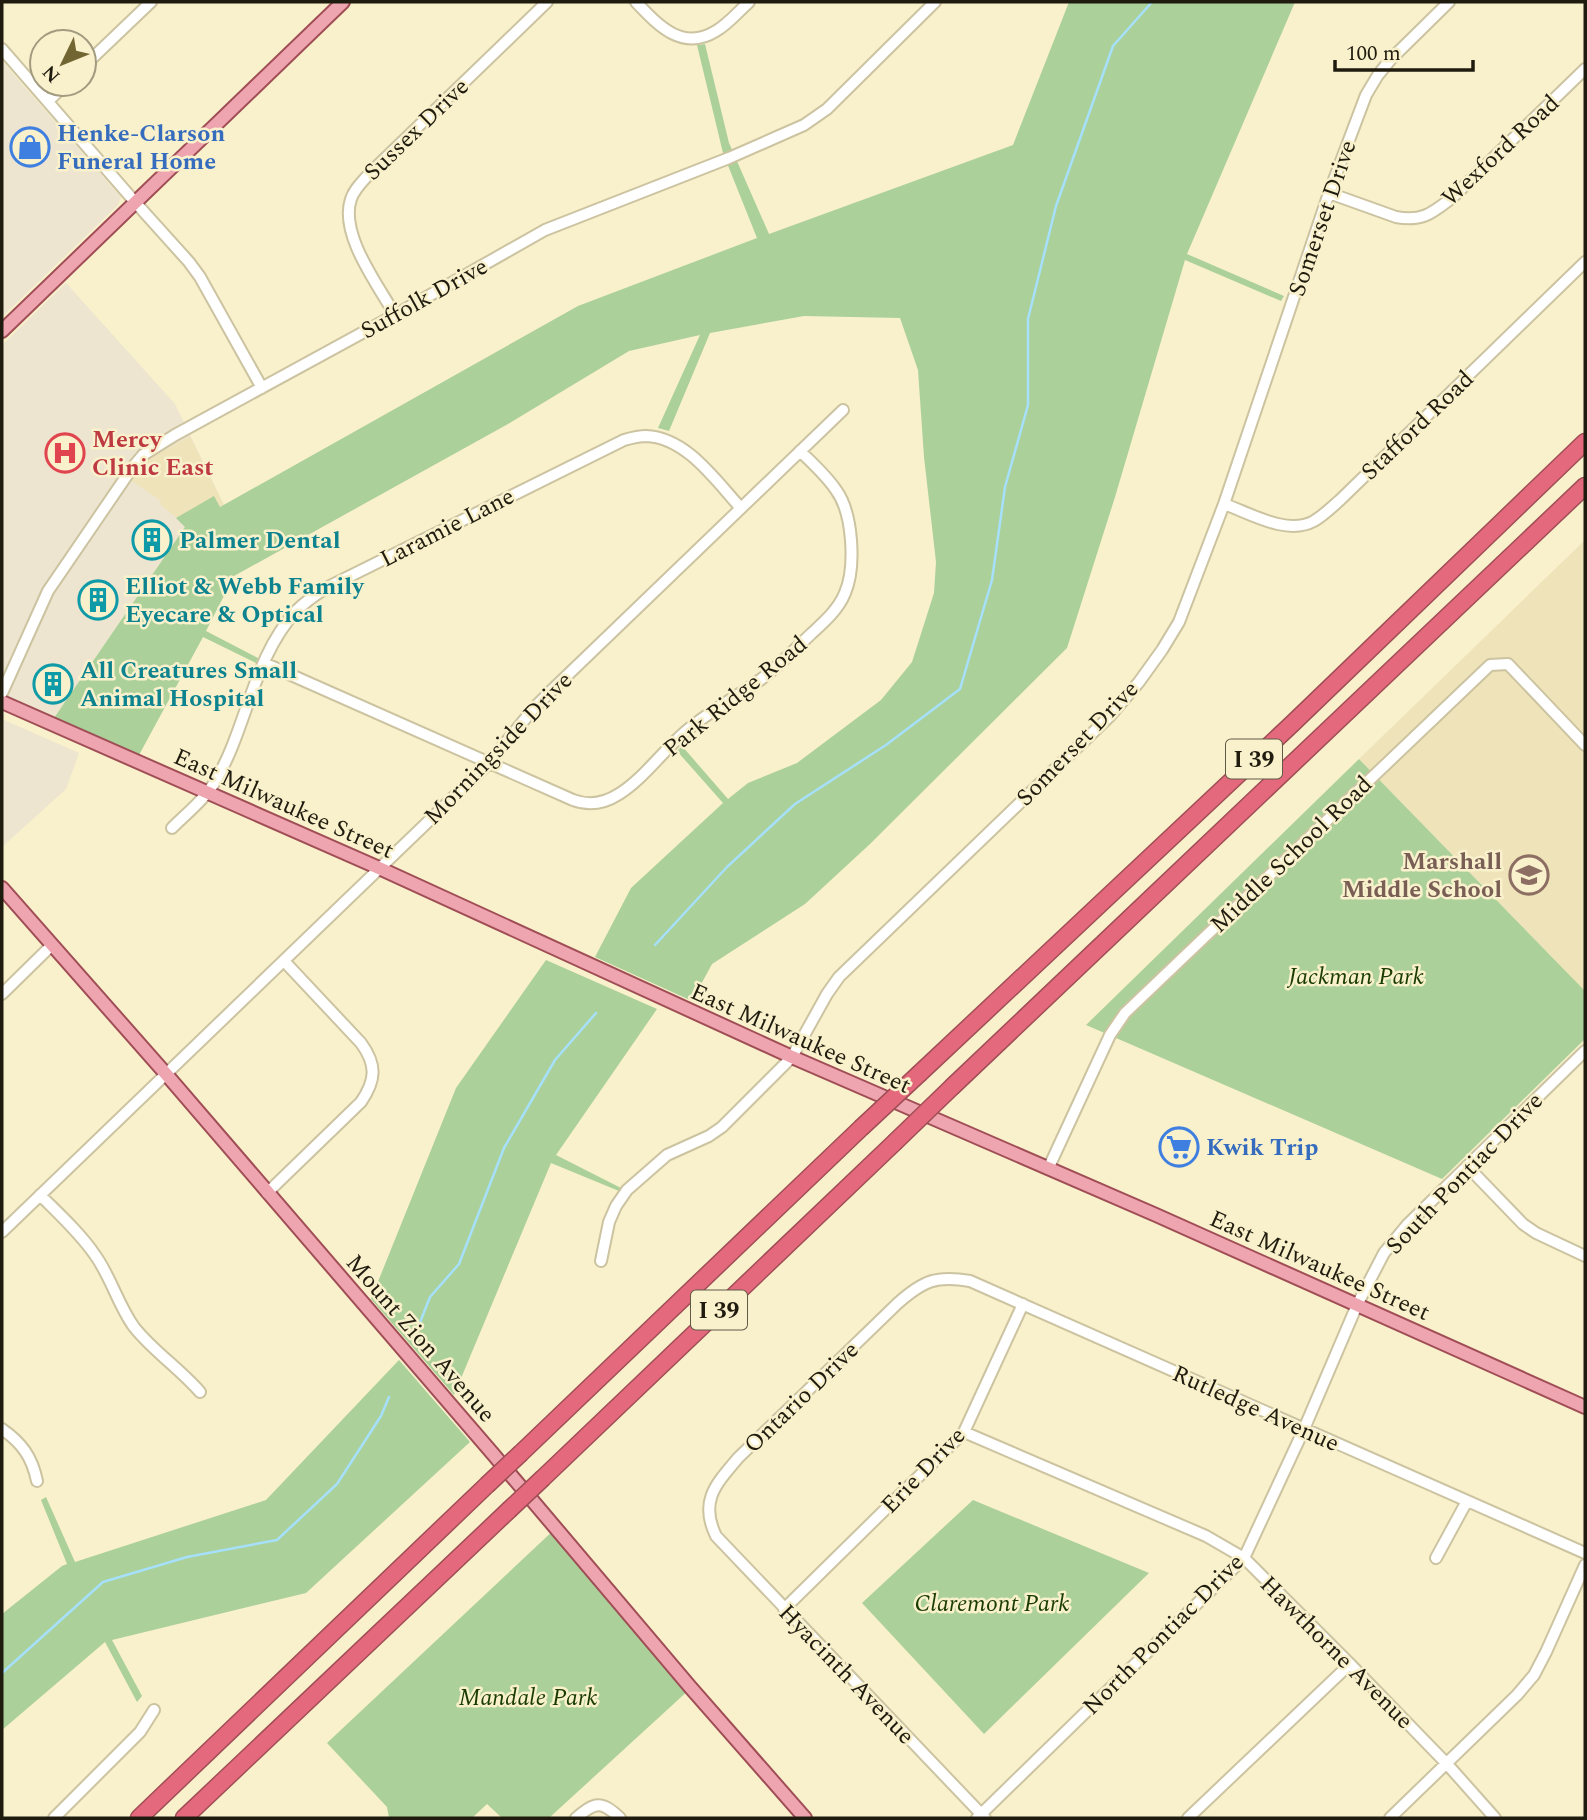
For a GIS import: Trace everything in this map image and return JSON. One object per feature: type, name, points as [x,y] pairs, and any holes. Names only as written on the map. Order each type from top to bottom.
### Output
[{"type":"highway","name":"I 39","points":[[139,1818],[862,1128],[1292,724],[1585,442]]},
{"type":"highway","name":"I 39","points":[[184,1818],[1585,486]]},
{"type":"main road","points":[[2,331],[343,2]]},
{"type":"main road","name":"East Milwaukee Street","points":[[2,702],[379,868],[792,1057],[1156,1215],[1585,1407]]},
{"type":"main road","name":"Mount Zion Avenue","points":[[2,888],[166,1074],[805,1818]]},
{"type":"street","points":[[98,53],[152,2]]},
{"type":"street","name":"Sussex Drive","points":[[395,315],[352,239],[348,220],[354,192],[370,173],[547,2]]},
{"type":"street","points":[[636,2],[666,30],[688,38],[707,36],[717,31],[749,2]]},
{"type":"street","name":"Suffolk Drive","points":[[2,693],[48,591],[138,460],[150,450],[545,230],[729,158],[804,125],[827,109],[935,2]]},
{"type":"street","name":"Somerset Drive","points":[[601,1261],[609,1222],[627,1190],[667,1155],[709,1136],[722,1127],[792,1057],[839,977],[1110,716],[1162,650],[1179,622],[1224,504],[1329,193],[1366,95],[1391,59],[1449,2]]},
{"type":"street","points":[[2,49],[189,262],[262,388]]},
{"type":"street","name":"Wexford Road","points":[[1329,193],[1407,219],[1433,213],[1453,197],[1585,69]]},
{"type":"street","points":[[48,101],[51,98]]},
{"type":"street","name":"Stafford Road","points":[[1224,504],[1275,523],[1302,525],[1313,522],[1585,262]]},
{"type":"street","name":"Morningside Drive","points":[[2,1232],[489,763],[552,690],[843,410]]},
{"type":"street","name":"Laramie Lane","points":[[172,828],[208,792],[225,762],[272,645],[287,622],[307,601],[326,588],[624,440],[646,436],[678,445],[692,456],[740,507]]},
{"type":"street","name":"Park Ridge Road","points":[[489,763],[580,803],[603,801],[626,789],[686,731],[780,664],[823,622],[839,604],[845,592],[851,549],[848,517],[836,489],[800,451]]},
{"type":"street","points":[[264,663],[489,763]]},
{"type":"street","name":"Middle School Road","points":[[1048,1169],[1110,1035],[1125,1013],[1490,664],[1508,664],[1585,745]]},
{"type":"street","points":[[2,993],[52,945]]},
{"type":"street","points":[[267,1193],[362,1102],[373,1077],[373,1066],[362,1043],[284,961]]},
{"type":"street","name":"South Pontiac Drive","points":[[1357,1305],[1384,1253],[1398,1234],[1585,1051]]},
{"type":"street","points":[[1467,1166],[1523,1224],[1585,1256]]},
{"type":"street","points":[[40,1195],[97,1257],[133,1325],[146,1341],[200,1392]]},
{"type":"street","name":"Rutledge Avenue","points":[[923,1283],[950,1278],[970,1281],[1585,1553]]},
{"type":"street","name":"Ontario Drive","points":[[711,1527],[708,1501],[715,1486],[738,1458],[898,1303],[923,1283]]},
{"type":"street","name":"Erie Drive","points":[[784,1609],[964,1432],[1023,1304]]},
{"type":"street","name":"North Pontiac Drive","points":[[981,1817],[1244,1558],[1304,1429],[1357,1305]]},
{"type":"street","points":[[2,1429],[25,1450],[34,1465],[37,1481]]},
{"type":"street","name":"Hawthorne Avenue","points":[[964,1432],[1206,1536],[1244,1558],[1447,1764],[1495,1818]]},
{"type":"street","points":[[1436,1558],[1466,1501]]},
{"type":"street","name":"Hyacinth Avenue","points":[[711,1527],[716,1536],[981,1817]]},
{"type":"street","points":[[1390,1818],[1517,1695],[1534,1675],[1585,1565]]},
{"type":"street","points":[[1188,1818],[1350,1664]]},
{"type":"street","points":[[54,1818],[140,1732],[154,1710]]},
{"type":"street","points":[[576,1818],[596,1805],[606,1807],[620,1818]]},
{"type":"shaded area","points":[[2,61],[28,91],[28,98],[34,98],[121,197],[118,205],[2,317]]},
{"type":"shaded area","points":[[66,283],[175,404],[224,505],[186,526],[54,718],[2,694],[2,345]]},
{"type":"shaded area","points":[[190,436],[224,505],[186,526],[160,504],[161,501],[132,481],[151,458]]},
{"type":"shaded area","name":"Marshall Middle School","points":[[1585,540],[1585,991],[1359,759]]},
{"type":"shaded area","points":[[2,719],[79,753],[66,789],[2,847]]},
{"type":"green space","points":[[1069,2],[1295,2],[1187,254],[1284,296],[1281,301],[1185,260],[1067,648],[870,844],[805,904],[712,964],[692,1001],[595,957],[631,888],[723,803],[677,751],[682,746],[728,799],[748,783],[797,763],[881,700],[912,662],[934,593],[936,562],[924,457],[918,370],[900,318],[804,316],[710,333],[669,431],[658,428],[700,335],[629,351],[508,424],[234,576],[206,631],[258,658],[256,663],[203,637],[139,755],[54,718],[185,527],[176,518],[214,496],[220,507],[578,306],[757,238],[723,153],[697,45],[705,44],[729,143],[769,234],[1013,145]]},
{"type":"green space","name":"Jackman Park","points":[[1359,759],[1585,991],[1585,1039],[1442,1179],[1086,1025]]},
{"type":"green space","points":[[546,960],[657,1009],[556,1155],[621,1188],[619,1191],[551,1163],[454,1395],[371,1299],[456,1088]]},
{"type":"green space","points":[[399,1360],[470,1442],[306,1593],[112,1640],[142,1696],[137,1702],[105,1642],[2,1730],[2,1614],[67,1564],[41,1500],[46,1497],[75,1562],[266,1500]]},
{"type":"green space","name":"Claremont Park","points":[[973,1500],[1149,1573],[984,1734],[862,1603]]},
{"type":"green space","name":"Mandale Park","points":[[556,1528],[691,1688],[549,1818],[502,1818],[487,1804],[472,1818],[389,1818],[387,1807],[327,1743]]},
{"type":"waterway","points":[[655,945],[727,867],[795,804],[886,745],[960,689],[992,580],[1005,487],[1028,405],[1028,319],[1056,206],[1113,46],[1152,2]]},
{"type":"waterway","points":[[419,1325],[430,1297],[459,1264],[504,1148],[555,1060],[596,1013]]},
{"type":"waterway","points":[[2,1673],[103,1582],[187,1557],[277,1540],[337,1484],[381,1416],[389,1397]]},
{"type":"place","name":"Henke-Clarson Funeral Home","points":[[30,147]]},
{"type":"place","name":"Mercy Clinic East","points":[[65,453]]},
{"type":"place","name":"Palmer Dental","points":[[152,540]]},
{"type":"place","name":"Elliot & Webb Family Eyecare & Optical","points":[[98,600]]},
{"type":"place","name":"All Creatures Small Animal Hospital","points":[[53,684]]},
{"type":"place","name":"Marshall Middle School","points":[[1529,875]]},
{"type":"place","name":"Kwik Trip","points":[[1179,1147]]}]
